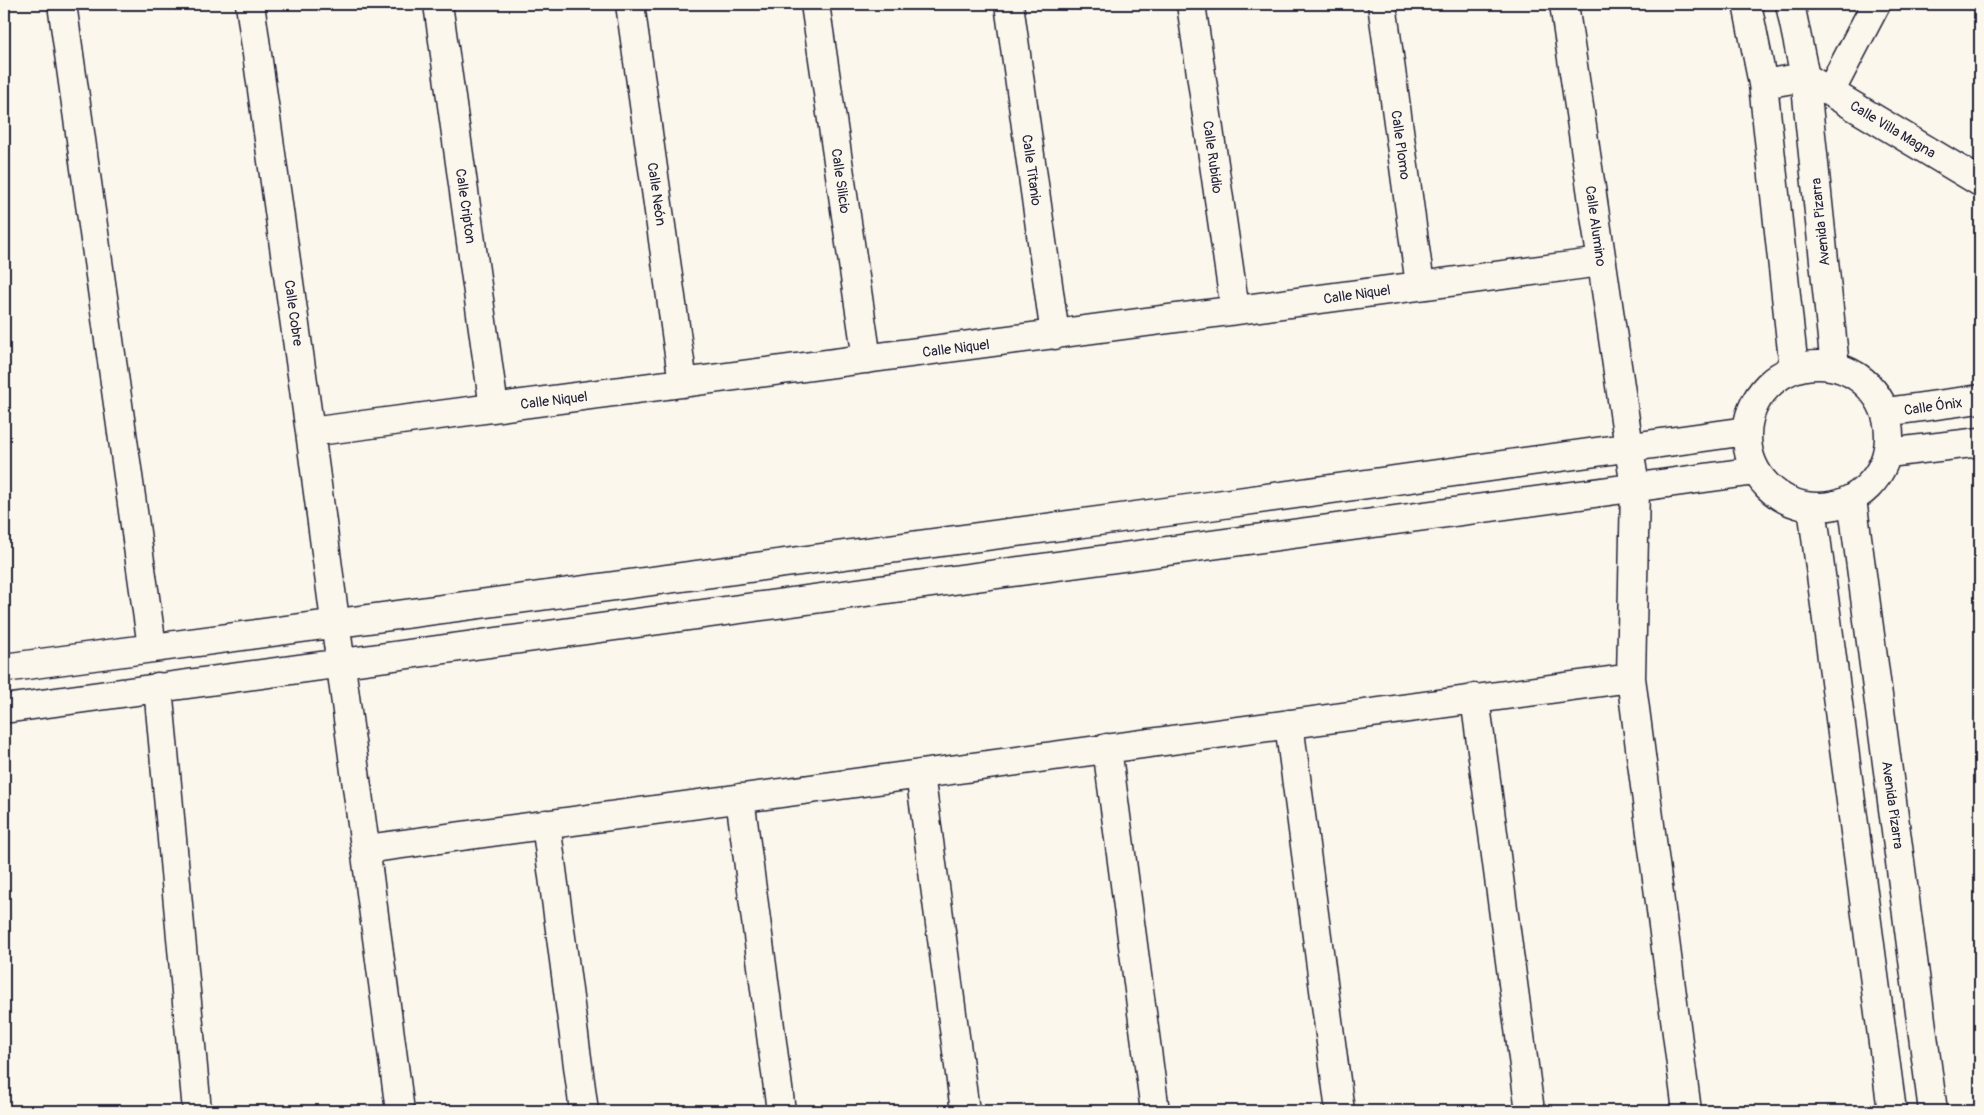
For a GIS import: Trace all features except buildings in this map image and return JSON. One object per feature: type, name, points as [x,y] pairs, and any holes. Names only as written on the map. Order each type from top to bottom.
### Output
[{"type":"street","points":[[62,4],[152,647]]},
{"type":"street","name":"Calle Cobre","points":[[250,4],[310,432],[400,1111]]},
{"type":"street","name":"Calle Cripton","points":[[438,4],[494,408]]},
{"type":"street","name":"Calle Neón","points":[[630,4],[683,383]]},
{"type":"street","name":"Calle Silicio","points":[[815,4],[867,359]]},
{"type":"street","name":"Calle Titanio","points":[[1009,4],[1055,335]]},
{"type":"street","name":"Calle Rubidio","points":[[1191,4],[1235,310]]},
{"type":"street","name":"Calle Plomo","points":[[1382,4],[1420,286]]},
{"type":"street","name":"Calle Alumino","points":[[1564,4],[1635,488],[1631,678],[1687,1111]]},
{"type":"street","points":[[1747,4],[1763,84],[1794,369]]},
{"type":"street","name":"Avenida Pizarra","points":[[1790,4],[1805,77],[1835,366]]},
{"type":"street","points":[[1830,92],[1876,4]]},
{"type":"street","points":[[1763,84],[1805,77]]},
{"type":"street","name":"Calle Villa Magna","points":[[1805,77],[1980,182]]},
{"type":"street","name":"Calle Niquel","points":[[310,432],[1601,262]]},
{"type":"street","points":[[1810,365],[1835,366],[1862,379],[1875,392],[1886,412],[1890,426],[1888,453],[1885,463],[1876,479],[1863,492],[1852,499],[1829,507],[1812,507],[1792,503],[1775,493],[1761,480],[1752,463],[1747,445],[1747,431],[1752,408],[1762,392],[1775,379],[1794,369],[1810,365]]},
{"type":"street","name":"Calle Ónix","points":[[1886,412],[1980,399]]},
{"type":"street","points":[[4,668],[335,622],[1196,508],[1747,431]]},
{"type":"street","points":[[1888,453],[1980,442]]},
{"type":"street","points":[[4,708],[1756,471]]},
{"type":"street","name":"Avenida Pizarra","points":[[1852,499],[1933,1111]]},
{"type":"street","points":[[1812,507],[1892,1111]]},
{"type":"street","points":[[1196,508],[1200,546]]},
{"type":"street","points":[[777,563],[782,603]]},
{"type":"street","points":[[366,849],[1631,678]]},
{"type":"street","points":[[158,688],[196,1111]]},
{"type":"street","points":[[1475,698],[1530,1111]]},
{"type":"street","points":[[1289,724],[1340,1111]]},
{"type":"street","points":[[1107,748],[1155,1111]]},
{"type":"street","points":[[920,774],[965,1111]]},
{"type":"street","points":[[740,798],[781,1111]]},
{"type":"street","points":[[546,824],[584,1111]]},
{"type":"street","points":[[1863,885],[1903,880]]}]
